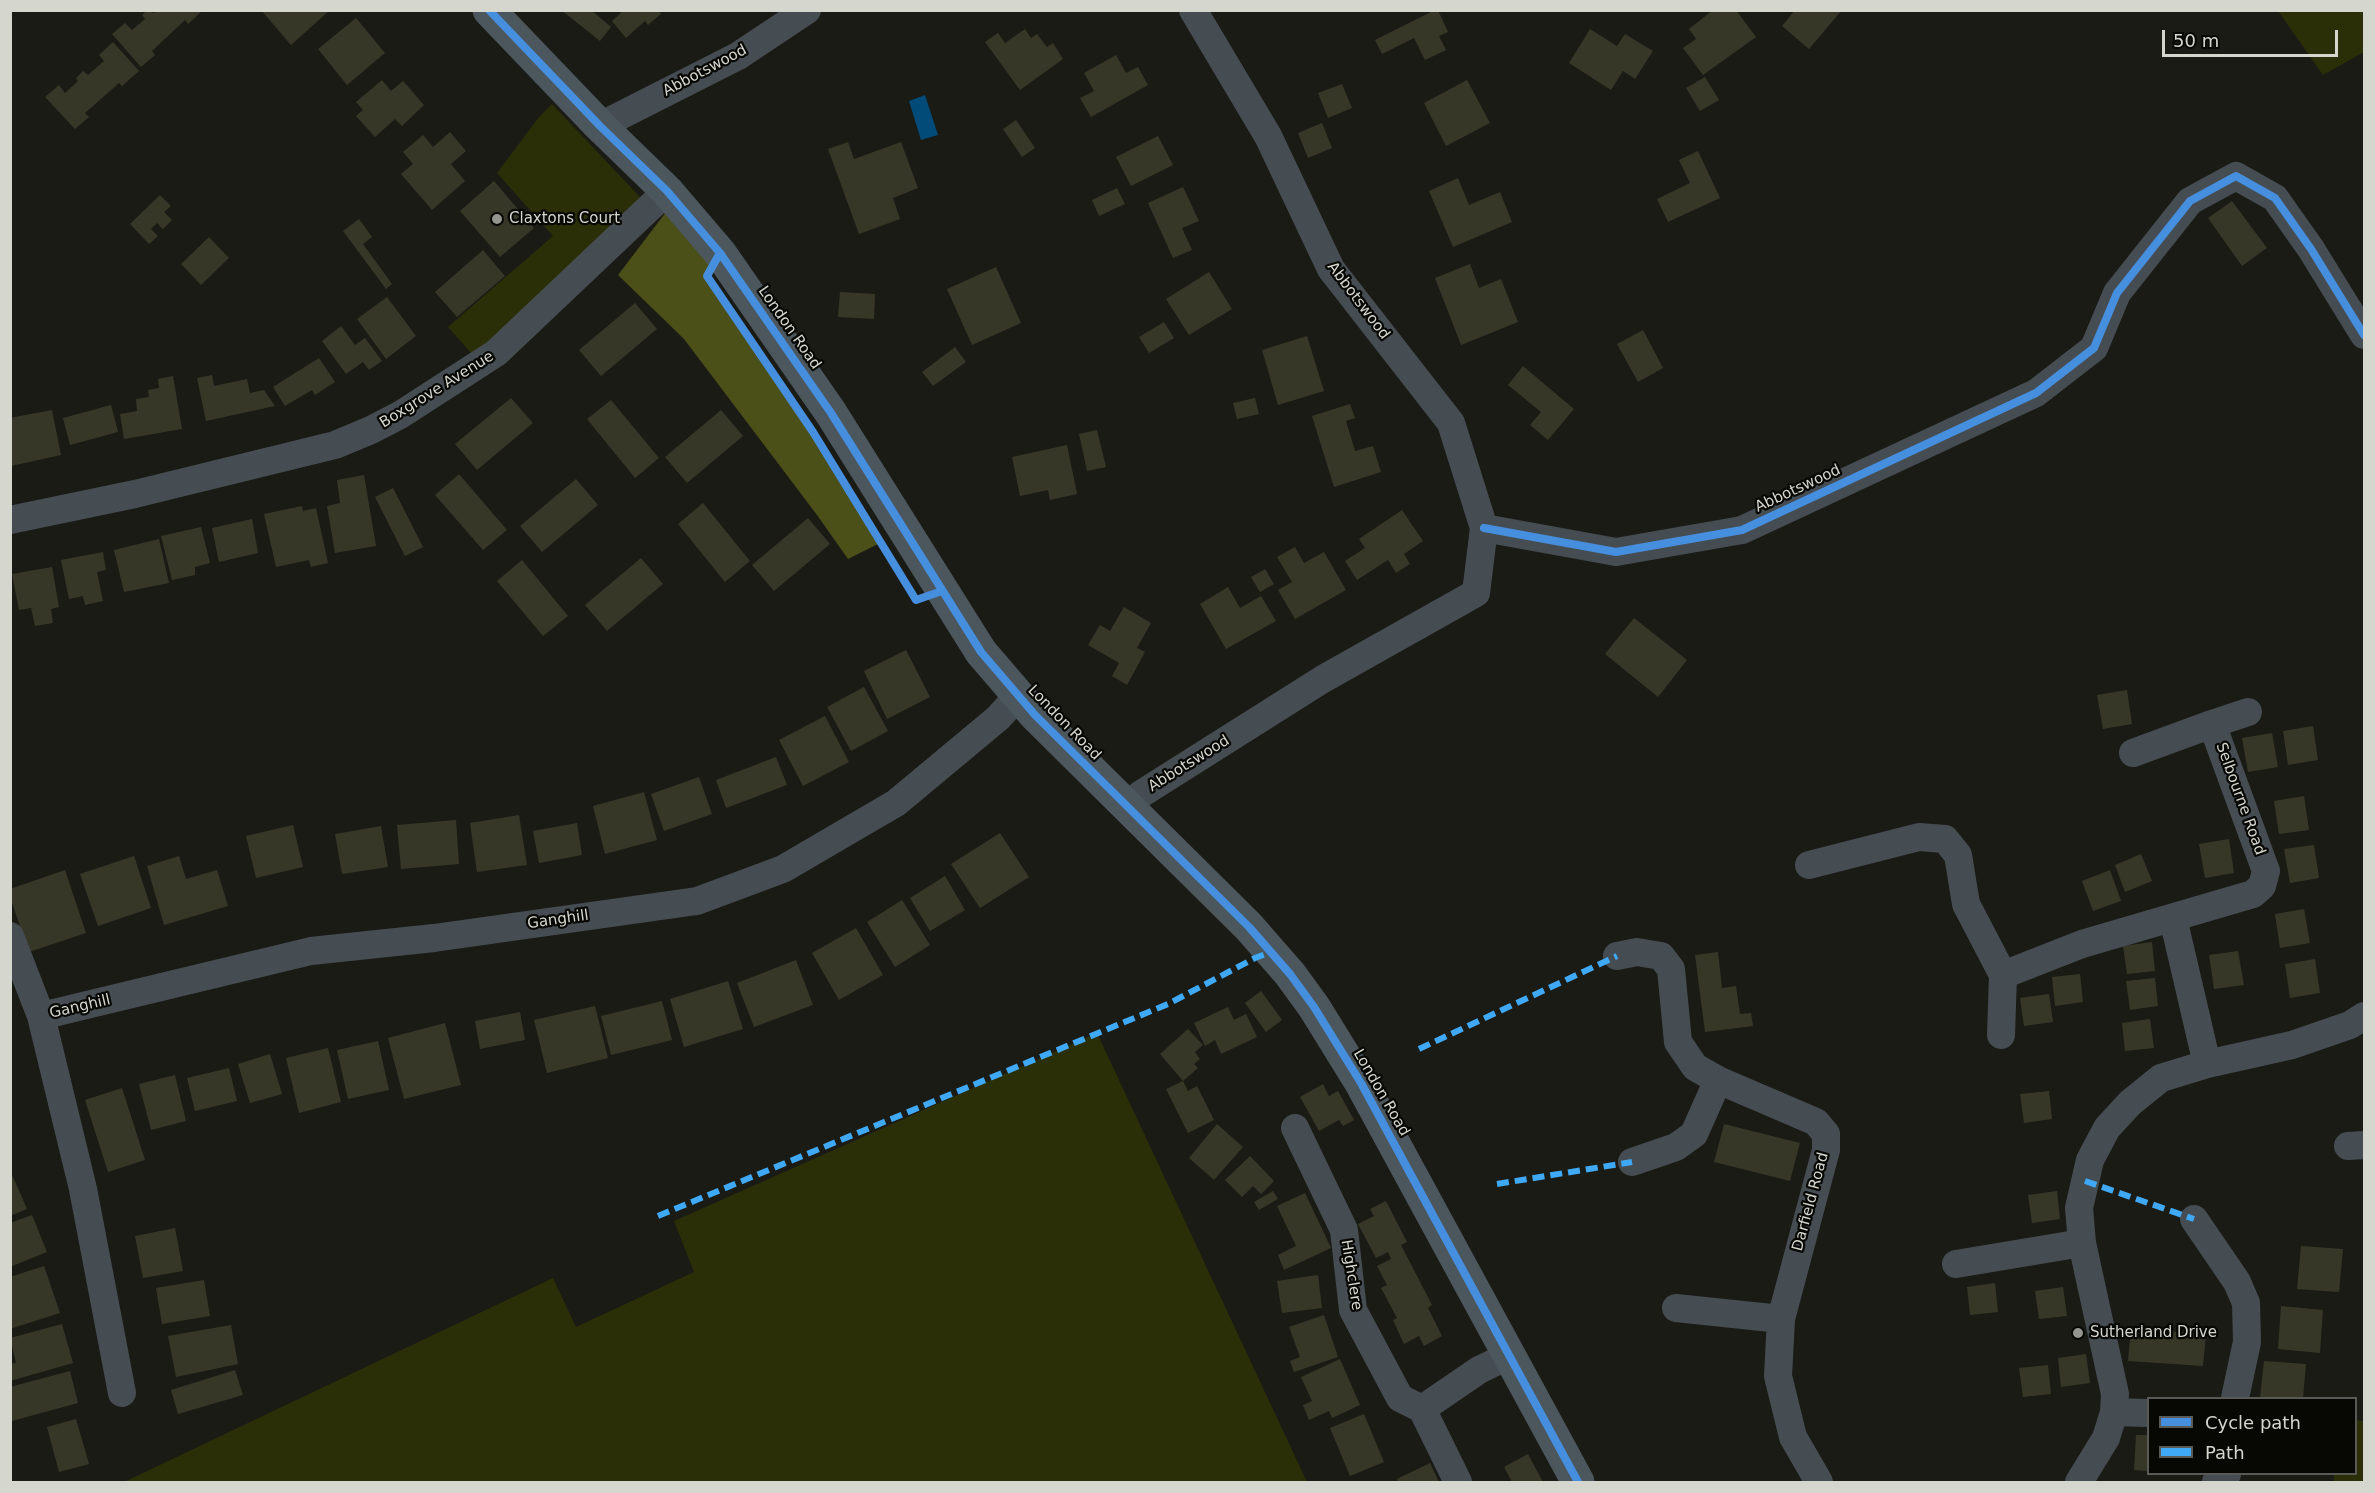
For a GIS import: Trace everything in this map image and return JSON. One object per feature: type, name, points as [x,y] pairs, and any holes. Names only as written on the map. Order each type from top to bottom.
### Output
[{"type":"main road","name":"London Road","points":[[489,10],[600,126],[667,191],[720,253],[794,358],[981,652],[1018,696],[1249,927],[1290,974],[1314,1007],[1361,1083],[1578,1482]]},
{"type":"street","name":"Abbotswood","points":[[600,126],[738,56],[807,10]]},
{"type":"street","name":"Abbotswood","points":[[1128,807],[1141,794],[1323,679],[1476,593],[1484,528],[1451,423],[1331,269],[1268,136],[1193,10]]},
{"type":"street","name":"Abbotswood","points":[[1484,528],[1616,552],[1742,530],[2036,393],[2094,348],[2117,293],[2190,201],[2235,176],[2275,198],[2312,249],[2364,335]]},
{"type":"street","name":"Boxgrove Avenue","points":[[10,520],[135,494],[313,450],[371,430],[400,415],[496,353],[667,191]]},
{"type":"street","name":"Ganghill","points":[[41,1016],[311,951],[434,938],[697,901],[783,869],[896,803],[998,718],[1018,696]]},
{"type":"street","name":"Selbourne Road","points":[[2133,753],[2248,712]]},
{"type":"street","name":"Selbourne Road","points":[[2003,975],[2082,944],[2253,894],[2262,886],[2266,870],[2212,724]]},
{"type":"street","points":[[1809,865],[1919,837],[1945,839],[1958,855],[1966,904],[2003,975],[2001,1035]]},
{"type":"street","points":[[2173,918],[2207,1064]]},
{"type":"street","name":"Ganghill","points":[[10,936],[41,1016],[83,1189],[122,1393]]},
{"type":"street","name":"Darfield Road","points":[[1617,956],[1637,952],[1661,956],[1671,969],[1678,1042],[1695,1066],[1718,1080],[1816,1122],[1826,1134],[1826,1150],[1781,1319],[1778,1376],[1793,1437],[1819,1482]]},
{"type":"street","points":[[2079,1482],[2106,1438],[2114,1412],[2115,1394],[2082,1243],[2079,1208],[2090,1160],[2107,1128],[2130,1103],[2161,1078],[2207,1064],[2292,1045],[2350,1025],[2364,1016]]},
{"type":"street","points":[[1632,1162],[1676,1147],[1694,1134],[1718,1080]]},
{"type":"street","name":"Highclere","points":[[1295,1128],[1344,1230],[1353,1310],[1400,1398],[1422,1409]]},
{"type":"street","points":[[2194,1219],[2237,1282],[2246,1303],[2247,1342],[2235,1397]]},
{"type":"street","points":[[1956,1264],[2082,1243]]},
{"type":"street","points":[[1676,1308],[1781,1319]]},
{"type":"street","points":[[1458,1482],[1422,1409],[1479,1370],[1510,1355]]},
{"type":"street","points":[[2114,1412],[2147,1413]]},
{"type":"green space","points":[[2278,11],[2364,11],[2364,52],[2323,75]]},
{"type":"green space","points":[[552,104],[640,197],[635,207],[474,356],[448,327],[553,236],[497,173],[539,117]]},
{"type":"green space","points":[[666,212],[720,253],[707,276],[813,432],[882,542],[848,559],[684,339],[618,275]]},
{"type":"green space","points":[[1097,1033],[1307,1482],[124,1482],[553,1278],[576,1327],[694,1272],[674,1221]]},
{"type":"green space","points":[[2357,1420],[2364,1421],[2364,1482],[2334,1482],[2334,1475],[2357,1475]]},
{"type":"water","points":[[925,95],[938,135],[921,140],[909,101]]},
{"type":"building","points":[[147,10],[154,13],[157,10],[203,10],[188,24],[185,20],[152,51],[155,55],[141,67],[112,34],[125,23],[132,30],[145,19],[142,15]]},
{"type":"building","points":[[261,10],[330,10],[291,45]]},
{"type":"building","points":[[561,10],[591,10],[611,27],[600,41]]},
{"type":"building","points":[[624,10],[658,10],[661,14],[648,25],[645,21],[626,38],[612,21]]},
{"type":"building","points":[[1438,10],[1448,32],[1439,36],[1446,50],[1425,60],[1414,38],[1382,54],[1375,40]]},
{"type":"building","points":[[1713,10],[1736,10],[1756,37],[1703,75],[1683,48],[1696,39],[1689,29]]},
{"type":"building","points":[[1795,10],[1842,10],[1809,49],[1782,26]]},
{"type":"building","points":[[356,18],[385,53],[347,85],[318,49]]},
{"type":"building","points":[[1025,29],[1031,38],[1037,34],[1047,47],[1053,43],[1063,59],[1020,90],[985,42],[998,33],[1005,43]]},
{"type":"building","points":[[1590,29],[1617,46],[1625,34],[1653,51],[1635,79],[1623,71],[1611,90],[1569,63]]},
{"type":"building","points":[[113,42],[139,71],[122,86],[119,83],[85,113],[89,117],[75,129],[45,97],[59,85],[65,93],[78,81],[76,78],[83,71],[88,75],[104,61],[99,55]]},
{"type":"building","points":[[1116,55],[1126,73],[1138,67],[1148,85],[1091,117],[1080,98],[1094,91],[1084,73]]},
{"type":"building","points":[[1705,77],[1719,100],[1700,111],[1686,88]]},
{"type":"building","points":[[382,80],[391,91],[403,81],[424,105],[402,126],[395,119],[375,137],[356,116],[363,110],[356,102]]},
{"type":"building","points":[[1467,80],[1490,123],[1446,146],[1424,103]]},
{"type":"building","points":[[1342,84],[1352,108],[1328,118],[1318,93]]},
{"type":"building","points":[[1016,120],[1035,148],[1022,157],[1003,129]]},
{"type":"building","points":[[1322,123],[1332,148],[1308,158],[1298,133]]},
{"type":"building","points":[[450,132],[466,151],[451,164],[465,181],[432,210],[401,174],[413,164],[403,152],[423,135],[433,147]]},
{"type":"building","points":[[1158,136],[1173,165],[1131,186],[1116,157]]},
{"type":"building","points":[[848,142],[854,159],[901,142],[918,188],[893,198],[900,219],[859,234],[828,149]]},
{"type":"building","points":[[1698,151],[1720,198],[1668,222],[1657,199],[1690,183],[1679,160]]},
{"type":"building","points":[[1458,178],[1469,205],[1500,192],[1512,222],[1453,247],[1429,191]]},
{"type":"building","name":"Claxtons Court","points":[[494,181],[534,228],[500,257],[460,211]]},
{"type":"building","points":[[1183,187],[1199,221],[1182,228],[1192,250],[1173,258],[1148,203]]},
{"type":"building","points":[[1117,188],[1125,204],[1099,216],[1092,200]]},
{"type":"building","points":[[160,195],[171,206],[164,212],[172,220],[163,229],[157,223],[151,229],[158,236],[149,244],[130,224]]},
{"type":"building","points":[[2232,201],[2267,248],[2242,266],[2208,218]]},
{"type":"building","points":[[359,219],[372,237],[363,244],[392,284],[386,289],[343,231]]},
{"type":"building","points":[[209,237],[229,258],[201,285],[181,264]]},
{"type":"building","points":[[483,250],[505,276],[457,317],[435,292]]},
{"type":"building","points":[[1470,264],[1479,288],[1501,279],[1518,322],[1461,345],[1435,278]]},
{"type":"building","points":[[996,267],[1021,323],[972,345],[947,289]]},
{"type":"building","points":[[1209,272],[1232,309],[1189,335],[1166,299]]},
{"type":"building","points":[[840,292],[875,294],[874,319],[838,317]]},
{"type":"building","points":[[387,297],[416,336],[386,359],[357,319]]},
{"type":"building","points":[[635,303],[657,329],[601,376],[579,350]]},
{"type":"building","points":[[1164,322],[1174,338],[1149,353],[1139,337]]},
{"type":"building","points":[[341,326],[355,345],[365,338],[382,361],[369,370],[363,362],[346,374],[322,341]]},
{"type":"building","points":[[1643,330],[1663,368],[1638,382],[1617,344]]},
{"type":"building","points":[[1307,336],[1324,391],[1278,405],[1262,350]]},
{"type":"building","points":[[955,347],[966,362],[933,386],[922,372]]},
{"type":"building","points":[[319,358],[335,382],[315,395],[312,390],[285,406],[273,387]]},
{"type":"building","points":[[1523,366],[1574,409],[1548,440],[1530,425],[1541,412],[1508,385]]},
{"type":"building","points":[[212,375],[214,386],[247,379],[250,393],[264,390],[275,406],[206,421],[197,378]]},
{"type":"building","points":[[173,376],[182,429],[124,439],[120,414],[137,411],[136,399],[149,397],[148,390],[159,388],[158,379]]},
{"type":"building","points":[[511,398],[533,423],[477,470],[455,444]]},
{"type":"building","points":[[1255,398],[1259,414],[1237,419],[1233,403]]},
{"type":"building","points":[[611,400],[659,458],[635,478],[587,419]]},
{"type":"building","points":[[1350,404],[1355,418],[1346,421],[1355,451],[1373,446],[1381,472],[1334,487],[1312,416]]},
{"type":"building","points":[[111,405],[118,432],[70,445],[63,418]]},
{"type":"building","points":[[52,410],[61,455],[11,466],[10,418]]},
{"type":"building","points":[[721,410],[743,436],[687,483],[665,457]]},
{"type":"building","points":[[1097,430],[1106,467],[1087,471],[1079,434]]},
{"type":"building","points":[[1067,445],[1077,494],[1050,500],[1048,490],[1020,496],[1012,457]]},
{"type":"building","points":[[459,474],[507,530],[483,550],[435,495]]},
{"type":"building","points":[[364,475],[376,546],[335,553],[327,506],[340,503],[337,480]]},
{"type":"building","points":[[576,479],[598,505],[542,552],[520,526]]},
{"type":"building","points":[[393,488],[423,547],[405,556],[375,497]]},
{"type":"building","points":[[703,503],[750,561],[725,582],[678,524]]},
{"type":"building","points":[[302,506],[303,511],[316,508],[328,563],[311,567],[309,560],[276,567],[264,514]]},
{"type":"building","points":[[1402,510],[1423,541],[1404,554],[1410,564],[1396,573],[1388,560],[1357,580],[1345,561],[1365,548],[1359,539]]},
{"type":"building","points":[[808,518],[830,544],[774,591],[752,565]]},
{"type":"building","points":[[252,519],[258,553],[219,562],[212,528]]},
{"type":"building","points":[[201,527],[210,563],[195,567],[195,575],[172,580],[161,536]]},
{"type":"building","points":[[159,539],[169,583],[124,592],[114,550]]},
{"type":"building","points":[[1295,547],[1304,563],[1324,552],[1346,590],[1295,619],[1278,590],[1292,582],[1277,557]]},
{"type":"building","points":[[103,552],[106,570],[97,572],[103,601],[85,605],[83,596],[69,599],[61,560]]},
{"type":"building","points":[[641,558],[663,584],[607,631],[585,605]]},
{"type":"building","points":[[522,560],[568,616],[543,636],[497,581]]},
{"type":"building","points":[[52,567],[59,607],[51,609],[53,623],[35,626],[31,608],[19,610],[12,574]]},
{"type":"building","points":[[1265,569],[1274,584],[1260,592],[1251,577]]},
{"type":"building","points":[[1228,587],[1240,608],[1261,596],[1276,621],[1226,649],[1200,604]]},
{"type":"building","points":[[1124,607],[1151,623],[1137,648],[1145,652],[1127,685],[1112,676],[1119,663],[1088,645],[1100,625],[1110,631]]},
{"type":"building","points":[[1634,618],[1687,660],[1658,697],[1605,654]]},
{"type":"building","points":[[906,650],[930,697],[887,719],[864,671]]},
{"type":"building","points":[[864,687],[888,731],[851,751],[827,707]]},
{"type":"building","points":[[2127,690],[2132,724],[2103,729],[2097,695]]},
{"type":"building","points":[[825,716],[849,762],[803,786],[779,740]]},
{"type":"building","points":[[2313,726],[2318,760],[2288,765],[2283,731]]},
{"type":"building","points":[[2272,733],[2278,767],[2248,772],[2242,738]]},
{"type":"building","points":[[776,757],[787,785],[726,808],[716,780]]},
{"type":"building","points":[[699,777],[712,814],[664,831],[651,794]]},
{"type":"building","points":[[644,792],[657,840],[605,854],[593,806]]},
{"type":"building","points":[[2304,796],[2309,830],[2279,834],[2274,801]]},
{"type":"building","points":[[519,815],[527,865],[477,872],[470,823]]},
{"type":"building","points":[[456,820],[459,864],[401,869],[397,825]]},
{"type":"building","points":[[577,823],[582,855],[539,863],[533,831]]},
{"type":"building","points":[[293,825],[303,867],[256,878],[246,836]]},
{"type":"building","points":[[381,826],[388,867],[342,874],[335,834]]},
{"type":"building","points":[[1000,833],[1029,877],[980,908],[951,864]]},
{"type":"building","points":[[2229,839],[2234,873],[2205,878],[2199,844]]},
{"type":"building","points":[[2314,845],[2319,878],[2290,883],[2284,849]]},
{"type":"building","points":[[2141,854],[2152,881],[2125,892],[2115,865]]},
{"type":"building","points":[[134,856],[151,908],[98,926],[80,874]]},
{"type":"building","points":[[179,856],[186,879],[217,870],[228,906],[164,925],[147,866]]},
{"type":"building","points":[[65,870],[86,933],[29,952],[10,897],[10,889]]},
{"type":"building","points":[[2110,870],[2121,901],[2093,911],[2082,881]]},
{"type":"building","points":[[945,876],[965,910],[930,931],[910,898]]},
{"type":"building","points":[[902,900],[930,945],[895,967],[867,922]]},
{"type":"building","points":[[2304,909],[2310,943],[2280,948],[2275,914]]},
{"type":"building","points":[[856,928],[883,975],[839,1000],[812,953]]},
{"type":"building","points":[[2152,942],[2155,971],[2127,974],[2123,946]]},
{"type":"building","points":[[2238,951],[2244,985],[2214,989],[2209,955]]},
{"type":"building","points":[[1718,952],[1722,988],[1736,986],[1740,1014],[1751,1013],[1753,1026],[1705,1032],[1695,955]]},
{"type":"building","points":[[2315,959],[2320,993],[2290,998],[2285,964]]},
{"type":"building","points":[[796,960],[813,1005],[754,1027],[737,983]]},
{"type":"building","points":[[2080,974],[2083,1002],[2055,1006],[2052,977]]},
{"type":"building","points":[[2155,978],[2158,1006],[2130,1010],[2126,981]]},
{"type":"building","points":[[728,981],[743,1029],[684,1047],[670,999]]},
{"type":"building","points":[[1261,991],[1282,1020],[1266,1032],[1245,1003]]},
{"type":"building","points":[[2049,994],[2053,1022],[2024,1026],[2020,998]]},
{"type":"building","points":[[662,1001],[672,1040],[611,1055],[601,1016]]},
{"type":"building","points":[[595,1006],[608,1058],[547,1073],[534,1020]]},
{"type":"building","points":[[1228,1007],[1234,1020],[1246,1014],[1257,1037],[1221,1054],[1215,1040],[1205,1046],[1194,1023]]},
{"type":"building","points":[[520,1012],[525,1040],[480,1049],[475,1021]]},
{"type":"building","points":[[2150,1019],[2154,1048],[2125,1051],[2122,1023]]},
{"type":"building","points":[[445,1023],[461,1085],[404,1099],[388,1038]]},
{"type":"building","points":[[1188,1029],[1203,1045],[1195,1052],[1200,1059],[1194,1064],[1198,1068],[1183,1081],[1160,1054]]},
{"type":"building","points":[[378,1041],[389,1090],[348,1099],[337,1050]]},
{"type":"building","points":[[328,1048],[341,1102],[299,1113],[286,1058]]},
{"type":"building","points":[[270,1054],[282,1094],[250,1103],[238,1064]]},
{"type":"building","points":[[229,1068],[237,1101],[195,1111],[187,1078]]},
{"type":"building","points":[[175,1075],[186,1121],[151,1130],[139,1084]]},
{"type":"building","points":[[1183,1081],[1188,1091],[1197,1086],[1214,1120],[1188,1133],[1166,1089]]},
{"type":"building","points":[[1323,1084],[1329,1096],[1338,1091],[1354,1120],[1343,1126],[1339,1120],[1319,1131],[1300,1097]]},
{"type":"building","points":[[122,1088],[145,1160],[108,1172],[85,1100]]},
{"type":"building","points":[[2049,1091],[2052,1119],[2024,1123],[2020,1094]]},
{"type":"building","points":[[1217,1124],[1243,1147],[1214,1180],[1189,1158]]},
{"type":"building","points":[[1724,1124],[1800,1143],[1790,1181],[1714,1162]]},
{"type":"building","points":[[1250,1156],[1274,1181],[1261,1194],[1253,1186],[1242,1197],[1225,1180]]},
{"type":"building","points":[[10,1170],[27,1209],[10,1216]]},
{"type":"building","points":[[1273,1191],[1278,1199],[1259,1210],[1254,1202]]},
{"type":"building","points":[[2057,1191],[2060,1219],[2032,1223],[2028,1195]]},
{"type":"building","points":[[1305,1193],[1331,1248],[1284,1270],[1278,1255],[1296,1246],[1277,1206]]},
{"type":"building","points":[[1386,1201],[1407,1242],[1401,1245],[1432,1305],[1428,1308],[1442,1336],[1424,1346],[1419,1336],[1404,1344],[1393,1320],[1397,1318],[1381,1288],[1387,1285],[1377,1266],[1391,1259],[1388,1252],[1376,1258],[1358,1224],[1374,1216],[1370,1209]]},
{"type":"building","points":[[32,1215],[47,1252],[10,1267],[10,1223]]},
{"type":"building","points":[[175,1228],[183,1271],[143,1278],[135,1236]]},
{"type":"building","points":[[2301,1246],[2343,1249],[2339,1292],[2297,1289]]},
{"type":"building","points":[[44,1266],[60,1313],[10,1329],[10,1277]]},
{"type":"building","points":[[1318,1275],[1322,1308],[1282,1313],[1277,1281]]},
{"type":"building","points":[[204,1280],[210,1316],[162,1324],[156,1288]]},
{"type":"building","points":[[1995,1283],[1998,1312],[1970,1315],[1967,1287]]},
{"type":"building","points":[[2063,1287],[2067,1316],[2039,1319],[2035,1291]]},
{"type":"building","points":[[2281,1306],[2323,1310],[2320,1353],[2278,1349]]},
{"type":"building","points":[[1324,1315],[1338,1357],[1294,1372],[1290,1361],[1300,1357],[1289,1327]]},
{"type":"building","points":[[62,1324],[73,1363],[10,1381],[10,1364],[16,1363],[10,1338]]},
{"type":"building","points":[[231,1325],[238,1364],[176,1377],[168,1336]]},
{"type":"building","points":[[2131,1328],[2206,1334],[2203,1366],[2128,1361]]},
{"type":"building","points":[[2086,1354],[2090,1383],[2061,1387],[2058,1358]]},
{"type":"building","points":[[1340,1359],[1360,1405],[1332,1418],[1329,1411],[1309,1420],[1303,1405],[1312,1401],[1301,1377]]},
{"type":"building","points":[[2264,1361],[2306,1364],[2303,1397],[2260,1397]]},
{"type":"building","points":[[2048,1365],[2051,1394],[2023,1397],[2019,1368]]},
{"type":"building","points":[[235,1370],[243,1395],[178,1414],[171,1390]]},
{"type":"building","points":[[70,1371],[78,1403],[12,1421],[10,1387]]},
{"type":"building","points":[[1364,1414],[1384,1462],[1350,1476],[1330,1428]]},
{"type":"building","points":[[76,1419],[89,1464],[59,1472],[47,1427]]},
{"type":"building","points":[[2136,1435],[2147,1435],[2147,1471],[2134,1470]]},
{"type":"building","points":[[1528,1454],[1543,1482],[1512,1482],[1504,1467]]},
{"type":"building","points":[[1430,1463],[1439,1482],[1398,1482],[1397,1479]]},
{"type":"marked path","points":[[658,1216],[1168,1004],[1255,958],[1271,952]]},
{"type":"marked path","points":[[1419,1049],[1617,956]]},
{"type":"marked path","points":[[1497,1184],[1632,1162]]},
{"type":"marked path","points":[[2085,1181],[2194,1219]]},
{"type":"cycle path","points":[[489,10],[600,126],[667,191],[720,253],[831,413],[981,652],[1035,715],[1249,927],[1290,974],[1314,1007],[1361,1083],[1578,1482]]},
{"type":"cycle path","points":[[1484,528],[1616,552],[1742,530],[2036,393],[2094,348],[2117,293],[2190,201],[2236,176],[2275,198],[2311,249],[2364,335]]},
{"type":"cycle path","points":[[720,253],[707,276],[813,432],[916,600],[942,591]]},
{"type":"place","name":"Claxtons Court","points":[[497,219]]},
{"type":"place","name":"Sutherland Drive","points":[[2078,1333]]}]
